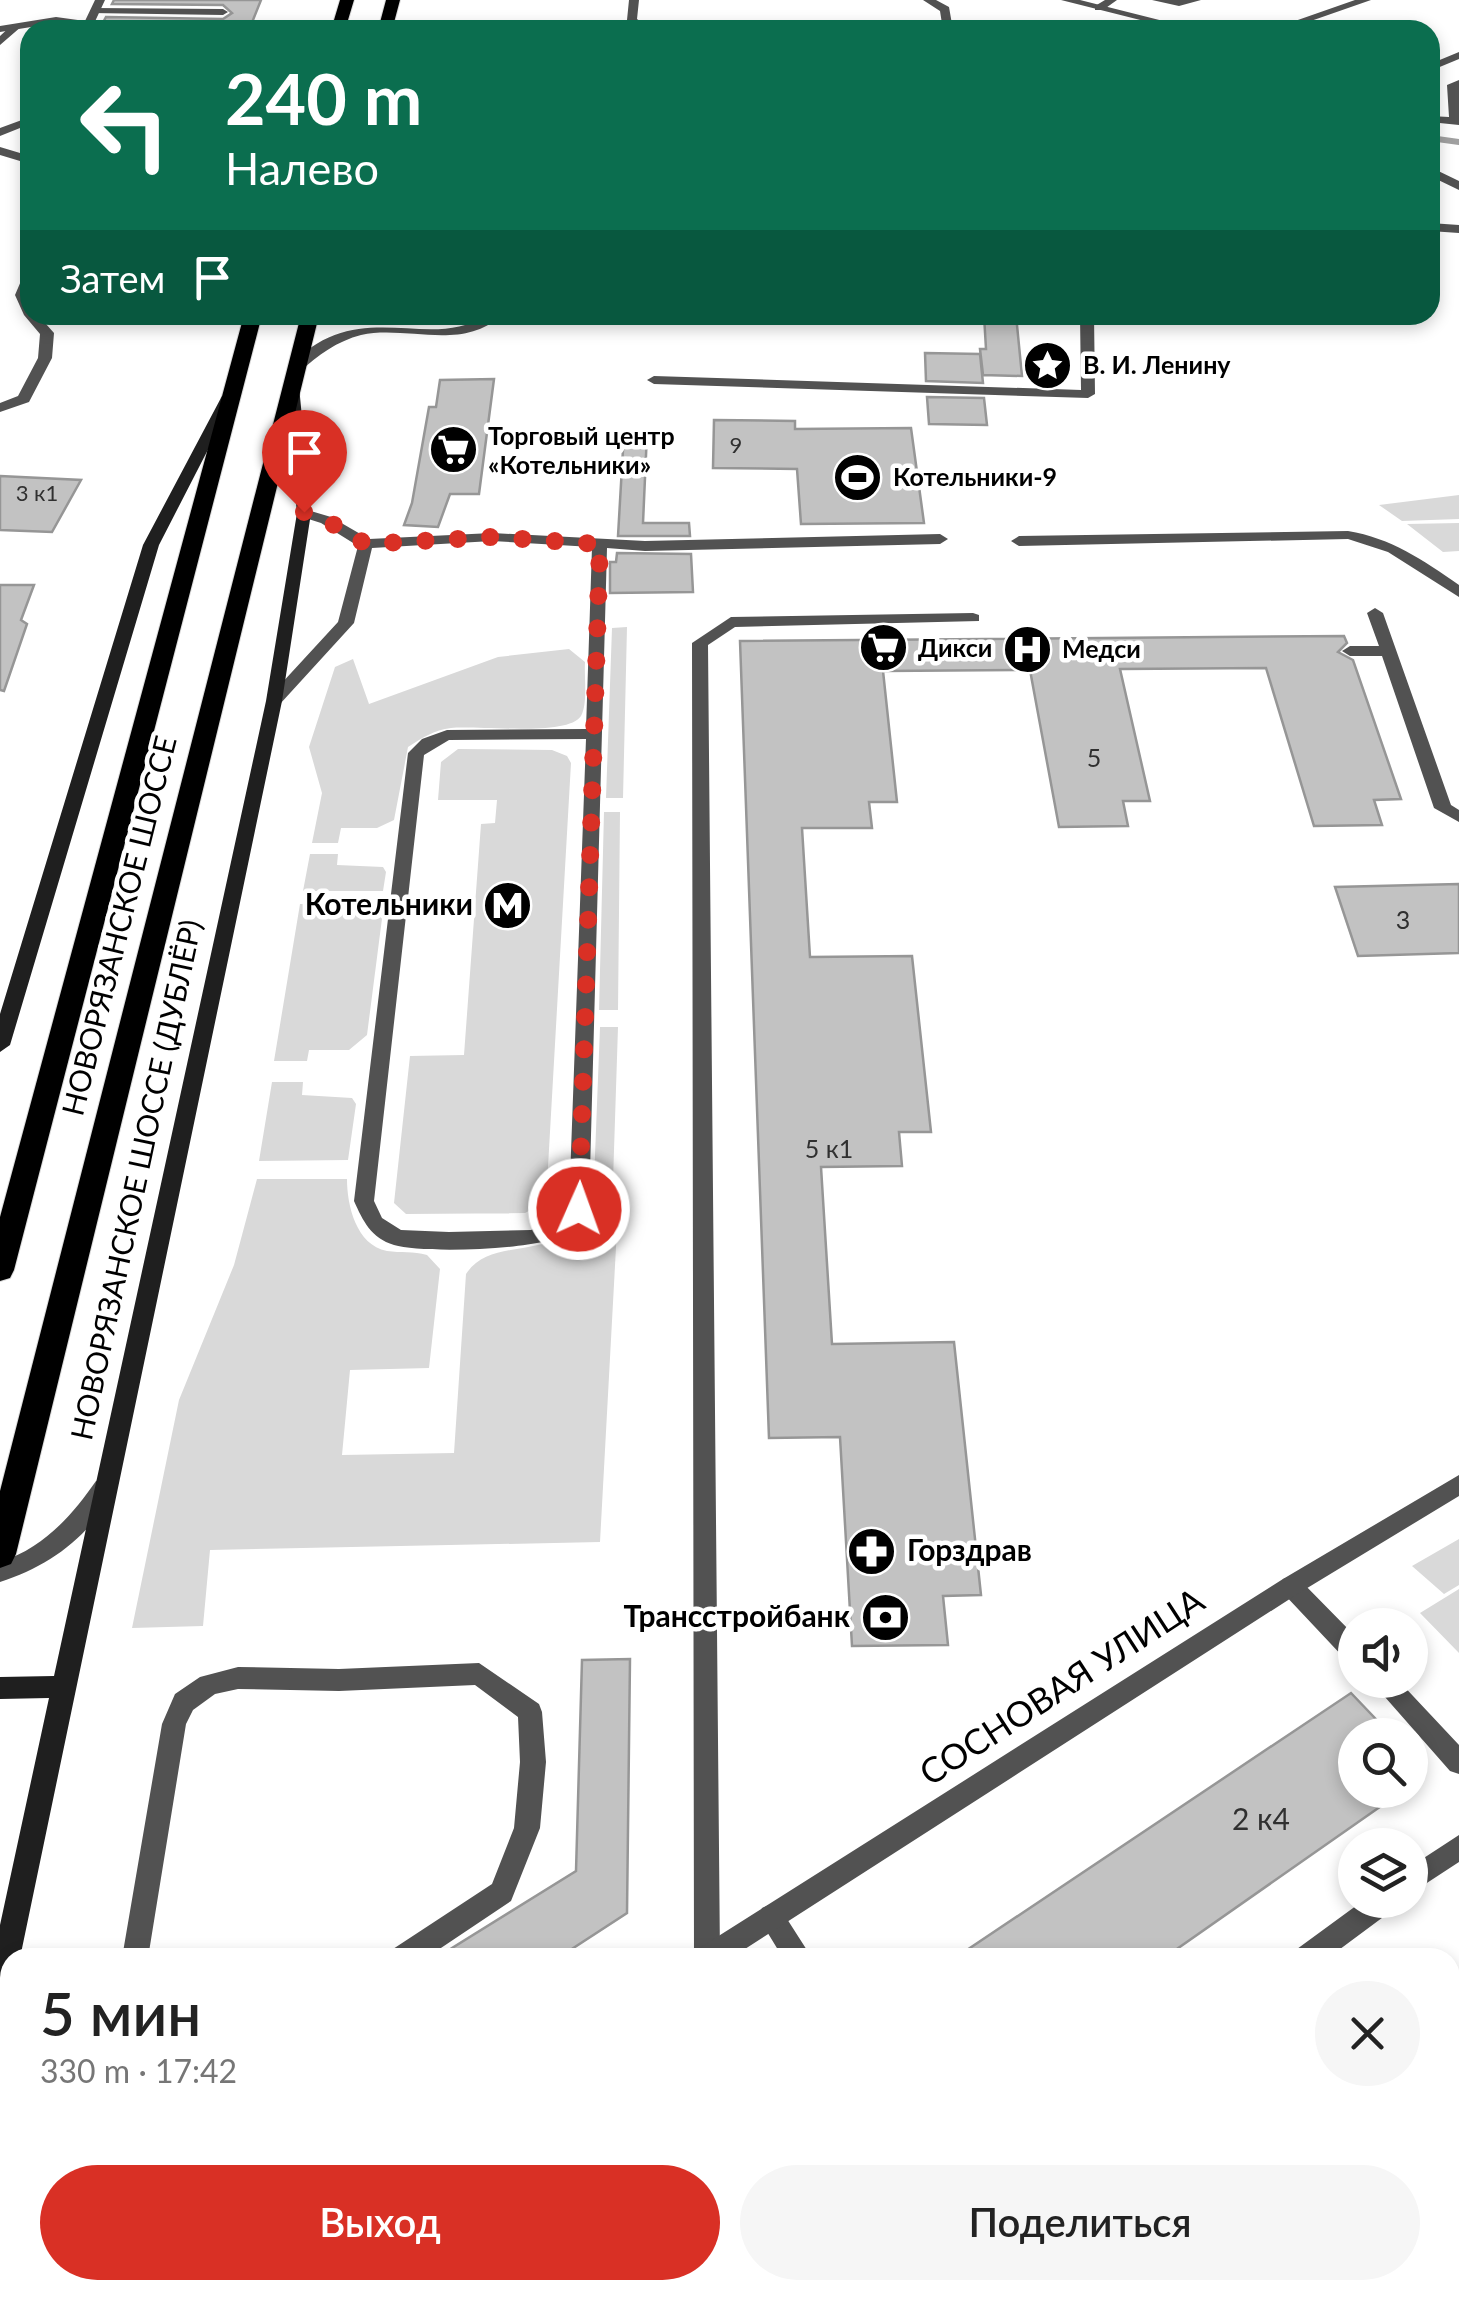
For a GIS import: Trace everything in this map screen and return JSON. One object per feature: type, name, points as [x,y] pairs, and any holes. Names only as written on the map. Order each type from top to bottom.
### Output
[{"type":"highway","name":"НОВОРЯЗАНСКОЕ ШОССЕ","points":[[0,1270],[251,325]]},
{"type":"highway","name":"НОВОРЯЗАНСКОЕ ШОССЕ","points":[[0,1554],[307,325]]},
{"type":"main road","name":"НОВОРЯЗАНСКОЕ ШОССЕ (ДУБЛЁР)","points":[[8,1948],[274,701],[304,512],[294,376]]},
{"type":"main road","points":[[0,1045],[151,545],[230,393]]},
{"type":"main road","points":[[0,1688],[62,1687]]},
{"type":"street","points":[[928,0],[946,9],[947,20]]},
{"type":"street","points":[[1066,0],[1151,20]]},
{"type":"street","points":[[1100,8],[1112,0]]},
{"type":"street","points":[[1157,0],[1196,0]]},
{"type":"street","points":[[1305,20],[1366,0]]},
{"type":"street","points":[[58,20],[97,6],[129,11],[225,6]]},
{"type":"street","points":[[58,20],[77,20]]},
{"type":"street","points":[[0,29],[18,26]]},
{"type":"street","points":[[0,42],[18,26]]},
{"type":"street","points":[[1453,62],[1459,54]]},
{"type":"street","points":[[1457,122],[1453,86],[1459,83]]},
{"type":"street","points":[[0,408],[24,398],[45,358],[47,333],[40,325]]},
{"type":"street","points":[[294,376],[308,356],[367,330],[457,330],[473,325]]},
{"type":"street","points":[[654,380],[1088,394],[1087,325]]},
{"type":"street","points":[[304,512],[366,544],[492,537],[600,544],[940,539]]},
{"type":"street","points":[[1020,541],[1348,535],[1380,542],[1404,554],[1459,592]]},
{"type":"street","points":[[274,701],[346,622],[366,544]]},
{"type":"street","points":[[594,734],[447,735],[428,742],[416,753],[364,1201],[374,1223],[397,1238],[532,1238],[561,1228],[579,1209],[594,734],[600,544]]},
{"type":"street","points":[[1376,613],[1443,808],[1459,817]]},
{"type":"street","points":[[707,1948],[700,642],[731,622],[973,618]]},
{"type":"street","points":[[1350,651],[1389,651]]},
{"type":"street","points":[[0,1572],[51,1550],[82,1520],[108,1483]]},
{"type":"street","name":"СОСНОВАЯ УЛИЦА","points":[[723,1948],[1291,1586],[1459,1484]]},
{"type":"street","points":[[1291,1586],[1338,1634]]},
{"type":"street","points":[[137,1948],[174,1724],[184,1702],[208,1684],[238,1678],[479,1674],[530,1712],[533,1762],[527,1828],[502,1892],[417,1948]]},
{"type":"street","points":[[1399,1698],[1459,1763]]},
{"type":"street","points":[[1428,1869],[1459,1847]]},
{"type":"street","points":[[771,1917],[793,1948]]},
{"type":"street","points":[[1320,1948],[1360,1918]]},
{"type":"shaded area","points":[[1459,495],[1459,519],[1402,521],[1379,505]]},
{"type":"shaded area","points":[[1459,523],[1459,551],[1443,552],[1407,524]]},
{"type":"shaded area","points":[[627,627],[623,798],[606,798],[612,628]]},
{"type":"shaded area","points":[[569,649],[585,662],[581,716],[559,726],[451,728],[428,735],[408,747],[394,820],[377,828],[341,828],[338,843],[312,843],[322,793],[309,747],[335,667],[353,659],[369,704],[498,657]]},
{"type":"shaded area","points":[[458,749],[552,750],[567,756],[571,763],[546,1202],[525,1213],[406,1214],[394,1203],[410,1056],[464,1055],[481,824],[495,823],[497,800],[438,800],[441,762]]},
{"type":"shaded area","points":[[604,812],[620,812],[618,1010],[599,1010]]},
{"type":"shaded area","points":[[310,854],[338,854],[337,865],[383,867],[383,891],[303,891]]},
{"type":"shaded area","points":[[384,903],[367,1035],[349,1050],[309,1050],[307,1061],[274,1061],[300,904]]},
{"type":"shaded area","points":[[600,1027],[618,1027],[613,1181],[594,1181]]},
{"type":"shaded area","points":[[272,1082],[303,1082],[302,1095],[352,1098],[356,1104],[348,1160],[259,1161]]},
{"type":"shaded area","points":[[257,1179],[347,1179],[351,1212],[368,1241],[387,1251],[427,1255],[440,1269],[429,1368],[350,1370],[342,1455],[454,1453],[466,1274],[478,1261],[494,1254],[566,1235],[594,1200],[610,1200],[617,1229],[600,1542],[210,1550],[203,1626],[132,1628],[179,1400],[234,1265]]},
{"type":"shaded area","points":[[1459,1539],[1459,1585],[1444,1594],[1412,1566]]},
{"type":"shaded area","points":[[1459,1589],[1459,1653],[1428,1621],[1428,1608]]},
{"type":"building","points":[[114,0],[261,0],[253,20],[104,20],[223,19],[232,13],[223,5],[112,4]]},
{"type":"building","points":[[985,325],[1017,325],[1022,376],[983,375],[980,349],[986,349]]},
{"type":"building","points":[[925,353],[980,354],[983,383],[926,381]]},
{"type":"building","name":"Торговый центр «Котельники»","points":[[494,379],[479,494],[450,494],[438,527],[404,525],[412,503],[429,407],[436,407],[440,380]]},
{"type":"building","points":[[927,397],[984,398],[987,425],[929,424]]},
{"type":"building","points":[[714,420],[795,421],[795,429],[911,428],[924,523],[801,524],[797,469],[713,468]]},
{"type":"building","points":[[624,432],[647,433],[643,523],[689,523],[690,536],[618,536]]},
{"type":"building","points":[[0,476],[81,480],[52,532],[0,530]]},
{"type":"building","points":[[617,553],[691,554],[693,592],[610,593],[610,562],[616,562]]},
{"type":"building","points":[[0,585],[34,585],[21,620],[27,624],[4,691],[0,690]]},
{"type":"building","points":[[1344,636],[1347,643],[1338,652],[1353,660],[1401,799],[1374,800],[1382,825],[1314,826],[1266,668],[1120,669],[1150,801],[1123,801],[1128,826],[1059,827],[1030,670],[883,671],[897,802],[869,802],[872,828],[802,828],[810,957],[912,956],[931,1132],[899,1132],[902,1166],[821,1167],[832,1344],[954,1342],[981,1595],[943,1596],[948,1645],[852,1646],[840,1437],[769,1438],[740,641]]},
{"type":"building","points":[[1459,884],[1459,953],[1358,956],[1335,887]]},
{"type":"building","points":[[630,1659],[627,1913],[573,1948],[452,1948],[576,1871],[582,1660]]},
{"type":"building","points":[[1344,1698],[1356,1698],[1375,1718],[1338,1718],[1338,1808],[1378,1808],[1350,1828],[1338,1828],[1338,1836],[1178,1948],[970,1948]]},
{"type":"waterway","points":[[1440,139],[1459,142]]},
{"type":"place","name":"В. И. Ленину","points":[[1048,365]]},
{"type":"place","name":"Торговый центр «Котельники»","points":[[453,450]]},
{"type":"place","name":"Котельники-9","points":[[858,477]]},
{"type":"place","name":"Дикси","points":[[883,648]]},
{"type":"place","name":"Медси","points":[[1027,649]]},
{"type":"place","name":"Котельники","points":[[508,905]]},
{"type":"place","name":"Горздрав","points":[[872,1551]]},
{"type":"place","name":"Трансстройбанк","points":[[885,1617]]},
{"type":"route","points":[[304,512],[366,544],[492,537],[600,544],[579,1209]]}]
